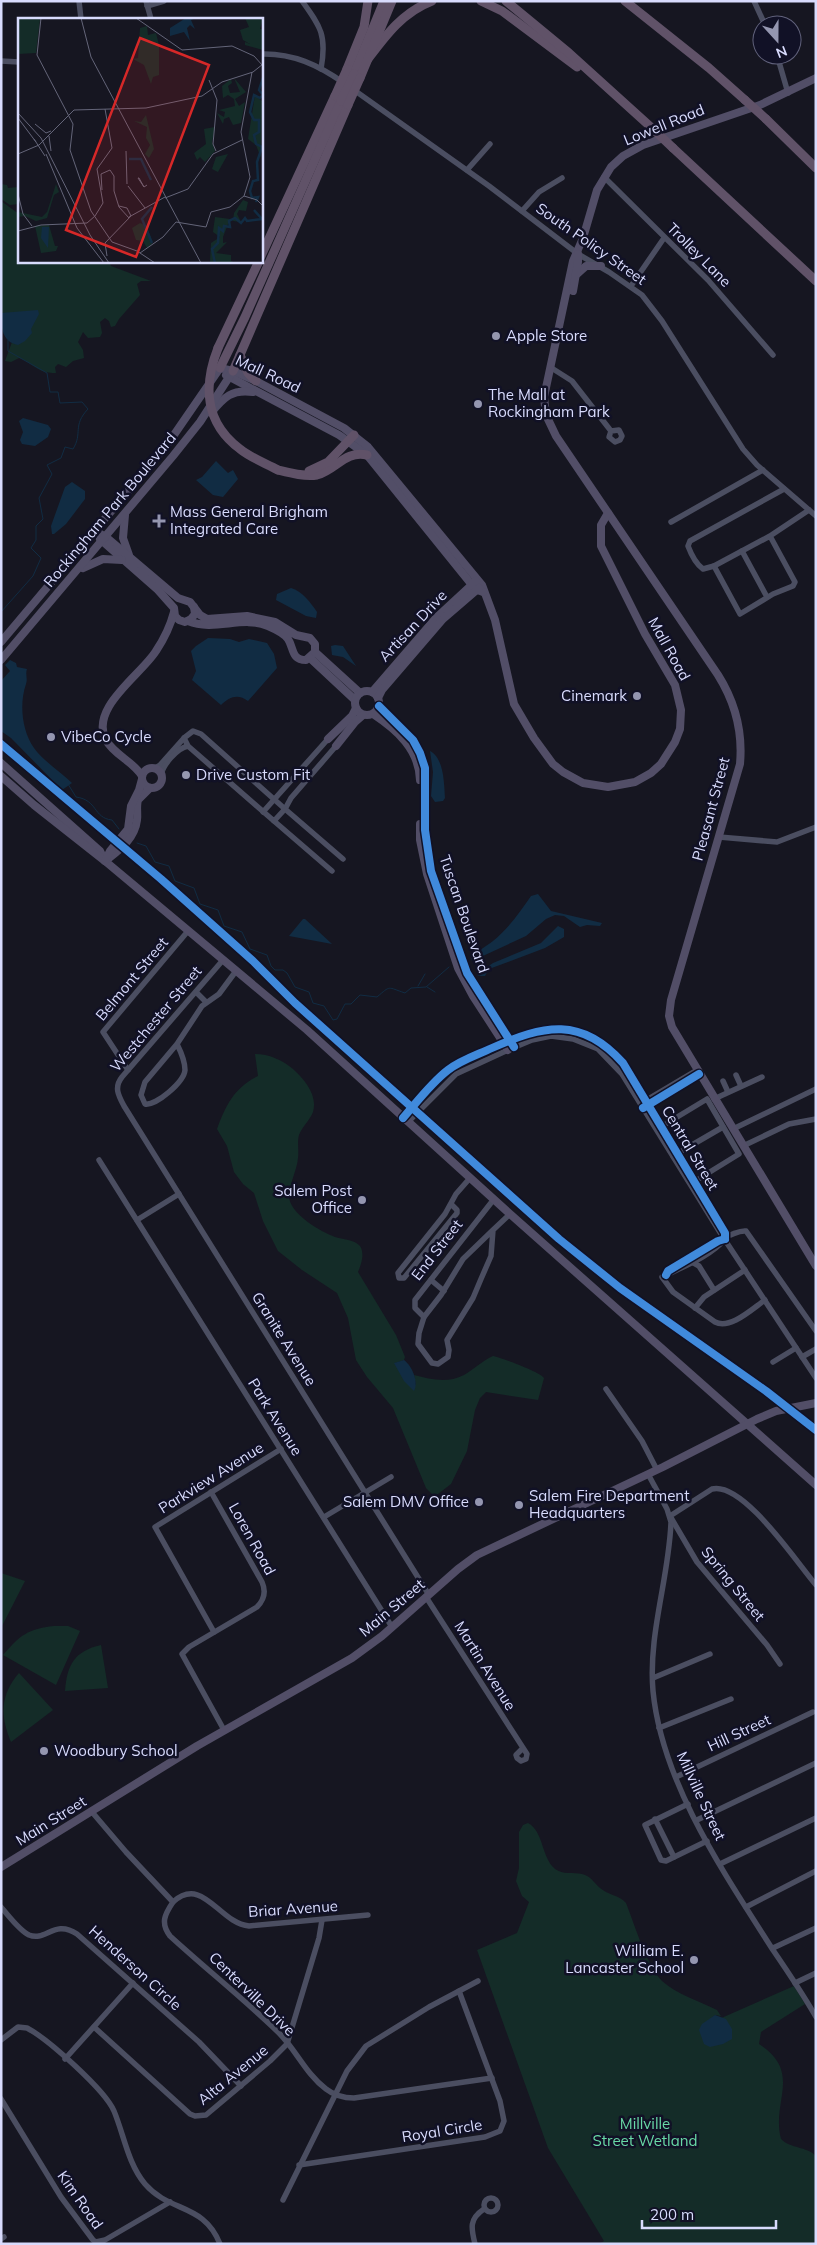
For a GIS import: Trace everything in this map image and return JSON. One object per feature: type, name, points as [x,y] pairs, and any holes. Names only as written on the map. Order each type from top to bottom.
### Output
[{"type":"highway","points":[[231,374],[353,73],[364,28],[368,1]]},
{"type":"highway","points":[[220,368],[245,317],[384,1]]},
{"type":"highway","points":[[368,59],[392,1]]},
{"type":"highway","points":[[353,73],[368,59],[387,34],[406,14],[432,1]]},
{"type":"highway","points":[[481,1],[502,11],[614,94]]},
{"type":"highway","points":[[506,1],[614,94],[816,281]]},
{"type":"highway","points":[[625,1],[709,68],[766,119],[816,168]]},
{"type":"highway","points":[[262,254],[291,188],[341,101]]},
{"type":"highway","points":[[295,202],[302,170]]},
{"type":"highway","points":[[259,262],[218,348],[209,378],[208,395],[221,429],[239,448],[278,470],[297,474],[317,474],[351,455],[367,455]]},
{"type":"highway","points":[[240,355],[248,372],[256,381]]},
{"type":"highway","points":[[297,474],[316,469],[328,462],[352,438]]},
{"type":"main road","name":"Lowell Road","points":[[578,254],[597,190],[604,177],[623,156],[643,145],[760,105],[816,78]]},
{"type":"main road","name":"Pleasant Street","points":[[557,342],[563,335],[576,276],[578,254]]},
{"type":"main road","name":"Pleasant Street","points":[[578,254],[573,261],[544,397],[548,422],[718,674],[734,707],[741,743],[740,758],[719,836],[669,1010],[672,1027],[698,1072],[710,1099],[733,1129],[815,1264]]},
{"type":"main road","points":[[576,276],[586,266],[600,266]]},
{"type":"main road","name":"Mall Road","points":[[220,368],[258,393],[352,438],[478,586]]},
{"type":"main road","name":"Rockingham Park Boulevard","points":[[1,642],[167,445],[220,368]]},
{"type":"main road","name":"Mall Road","points":[[231,374],[256,381],[352,438],[379,458],[478,586],[496,620],[514,704],[527,728],[553,764],[572,778],[595,786],[622,786],[646,777],[661,764],[675,742],[681,723],[680,704],[675,685],[645,634],[601,546],[601,525],[608,513]]},
{"type":"main road","name":"Rockingham Park Boulevard","points":[[1,660],[104,540],[200,422],[231,374]]},
{"type":"main road","points":[[200,422],[228,395],[238,391],[258,393]]},
{"type":"main road","points":[[126,513],[123,538],[126,549],[133,561]]},
{"type":"main road","points":[[95,531],[123,560],[158,590],[174,610],[176,618],[187,622],[210,625],[239,622],[268,626],[287,637],[298,659],[312,655]]},
{"type":"main road","points":[[104,540],[183,601],[190,602],[200,615],[207,619],[238,616],[261,618],[313,641],[312,655],[357,700],[363,715]]},
{"type":"main road","points":[[77,572],[88,564],[102,559],[123,560]]},
{"type":"main road","name":"Artisan Drive","points":[[373,714],[376,699],[435,619],[478,586]]},
{"type":"main road","points":[[157,651],[168,631],[174,610],[178,603],[183,601]]},
{"type":"main road","points":[[150,788],[144,785],[142,777],[106,740],[103,729],[104,719],[110,704],[165,643],[176,628],[194,617],[194,607]]},
{"type":"main road","points":[[292,649],[293,642],[303,636]]},
{"type":"main road","points":[[357,700],[376,699]]},
{"type":"main road","name":"Tuscan Boulevard","points":[[376,699],[413,740],[420,753],[425,768],[425,830],[431,872],[467,972],[509,1045]]},
{"type":"main road","points":[[328,740],[352,716],[357,700]]},
{"type":"main road","points":[[336,746],[363,715],[373,714]]},
{"type":"main road","name":"Tuscan Boulevard","points":[[373,714],[404,740],[416,757],[420,778],[420,840],[428,882],[462,977],[509,1045]]},
{"type":"main road","points":[[103,729],[110,739],[131,758],[161,775],[159,785],[150,788],[138,800],[137,822],[133,834],[122,847],[105,861]]},
{"type":"main road","points":[[1,763],[100,851],[105,861]]},
{"type":"main road","points":[[105,861],[110,851],[128,829],[131,806],[139,790],[142,777],[151,768]]},
{"type":"main road","points":[[1,776],[307,1030],[510,1214],[816,1485]]},
{"type":"main road","name":"Main Street","points":[[1,1867],[224,1730],[334,1669],[363,1650],[477,1555],[657,1470],[748,1423],[776,1411],[815,1402]]},
{"type":"street","points":[[79,1],[81,18]]},
{"type":"street","points":[[151,18],[146,4],[164,1]]},
{"type":"street","points":[[302,1],[323,33],[324,49],[321,68]]},
{"type":"street","points":[[754,1],[761,15]]},
{"type":"street","name":"South Policy Street","points":[[262,54],[292,56],[321,68],[467,170],[578,254],[631,286],[654,308],[743,449],[763,470],[816,516]]},
{"type":"street","points":[[1,61],[18,62]]},
{"type":"street","points":[[780,65],[788,93]]},
{"type":"street","points":[[467,170],[490,144]]},
{"type":"street","points":[[458,164],[475,160]]},
{"type":"street","name":"Trolley Lane","points":[[604,177],[712,285],[773,355]]},
{"type":"street","points":[[522,211],[539,192],[562,178]]},
{"type":"street","points":[[631,286],[664,238]]},
{"type":"street","points":[[550,367],[572,381],[610,431]]},
{"type":"street","points":[[671,522],[763,470]]},
{"type":"street","points":[[784,489],[690,541],[688,546],[690,552],[699,566],[703,569],[714,566],[770,536],[809,510]]},
{"type":"street","points":[[714,566],[740,614],[767,597],[793,586],[796,582],[770,536]]},
{"type":"street","points":[[742,551],[767,597]]},
{"type":"street","points":[[151,768],[160,765],[184,738],[193,731],[201,734],[343,859]]},
{"type":"street","points":[[184,738],[188,746],[332,871]]},
{"type":"street","points":[[264,812],[328,740]]},
{"type":"street","points":[[161,775],[163,768],[180,749],[188,746]]},
{"type":"street","points":[[274,821],[291,798],[336,746]]},
{"type":"street","points":[[719,836],[777,842],[816,827]]},
{"type":"street","name":"Belmont Street","points":[[128,1070],[103,1032],[188,931]]},
{"type":"street","name":"Westchester Street","points":[[119,1096],[117,1086],[119,1081],[223,960]]},
{"type":"street","points":[[177,1044],[184,1063],[185,1070],[182,1078],[156,1103],[145,1104],[141,1098],[142,1086],[177,1044],[206,1002],[219,994],[236,971]]},
{"type":"street","points":[[196,992],[206,1002]]},
{"type":"street","name":"Central Street","points":[[406,1120],[456,1074],[509,1045],[551,1036],[573,1039],[602,1052],[617,1067],[644,1104],[725,1233],[726,1239],[745,1270],[816,1378]]},
{"type":"street","points":[[644,1104],[698,1072]]},
{"type":"street","points":[[736,1075],[741,1086]]},
{"type":"street","points":[[659,1128],[710,1099],[762,1078]]},
{"type":"street","points":[[723,1081],[728,1092]]},
{"type":"street","points":[[733,1129],[816,1089]]},
{"type":"street","name":"Granite Avenue","points":[[119,1096],[428,1596]]},
{"type":"street","points":[[692,1183],[739,1154],[723,1127],[710,1099]]},
{"type":"street","points":[[743,1146],[790,1124],[816,1119]]},
{"type":"street","points":[[675,1155],[723,1127]]},
{"type":"street","name":"Park Avenue","points":[[99,1160],[392,1627]]},
{"type":"street","points":[[452,1205],[458,1212],[404,1278],[399,1278],[398,1273],[452,1205],[456,1194],[470,1178]]},
{"type":"street","points":[[137,1220],[179,1194]]},
{"type":"street","name":"End Street","points":[[424,1317],[415,1308],[414,1303],[494,1199]]},
{"type":"street","points":[[493,1230],[491,1256],[472,1298],[448,1337],[448,1357],[438,1364],[429,1361],[418,1344],[424,1317],[444,1291],[463,1259],[493,1230],[510,1214]]},
{"type":"street","points":[[664,1276],[668,1271],[718,1241],[742,1231],[750,1234],[816,1332]]},
{"type":"street","points":[[664,1276],[670,1275],[699,1258],[726,1239]]},
{"type":"street","points":[[699,1258],[699,1266]]},
{"type":"street","points":[[692,1262],[699,1266],[714,1290]]},
{"type":"street","points":[[695,1308],[704,1297],[745,1270]]},
{"type":"street","points":[[664,1276],[673,1292],[715,1322],[726,1325],[765,1300]]},
{"type":"street","points":[[431,1280],[444,1291]]},
{"type":"street","points":[[773,1362],[796,1348]]},
{"type":"street","points":[[802,1357],[816,1348]]},
{"type":"street","points":[[606,1389],[642,1441],[657,1470]]},
{"type":"street","name":"Parkview Avenue","points":[[214,1632],[154,1527],[281,1449]]},
{"type":"street","name":"Millville Street","points":[[648,1474],[670,1516],[671,1528],[653,1654],[653,1678],[660,1728],[676,1777],[707,1841],[746,1907],[816,2017]]},
{"type":"street","points":[[324,1518],[391,1477]]},
{"type":"street","points":[[670,1516],[712,1489],[720,1488],[726,1490],[749,1506],[765,1521],[816,1585]]},
{"type":"street","name":"Loren Road","points":[[211,1492],[262,1582],[265,1591],[262,1601],[257,1607],[214,1632]]},
{"type":"street","name":"Spring Street","points":[[670,1516],[697,1562],[767,1645],[780,1664]]},
{"type":"street","name":"Martin Avenue","points":[[428,1596],[523,1748]]},
{"type":"street","points":[[214,1632],[186,1648],[182,1655],[224,1730]]},
{"type":"street","points":[[653,1678],[710,1654]]},
{"type":"street","points":[[660,1728],[731,1699]]},
{"type":"street","name":"Hill Street","points":[[676,1777],[813,1712]]},
{"type":"street","points":[[696,1820],[816,1763]]},
{"type":"street","points":[[688,1804],[655,1819],[645,1826],[661,1860],[666,1861],[707,1841]]},
{"type":"street","points":[[92,1812],[173,1902]]},
{"type":"street","points":[[720,1864],[816,1818]]},
{"type":"street","points":[[655,1819],[674,1857]]},
{"type":"street","points":[[746,1907],[816,1871]]},
{"type":"street","name":"Briar Avenue","points":[[173,1902],[186,1893],[195,1893],[208,1900],[231,1921],[246,1926],[368,1915]]},
{"type":"street","name":"Centerville Drive","points":[[173,1902],[164,1920],[167,1932],[281,2035],[320,2083],[335,2095]]},
{"type":"street","name":"Henderson Circle","points":[[1,1907],[24,1931],[33,1936],[58,1928],[68,1928],[78,1934],[200,2042],[241,2086]]},
{"type":"street","name":"Alta Avenue","points":[[94,2027],[182,2107],[195,2116],[206,2115],[287,2044],[319,1938],[322,1920]]},
{"type":"street","points":[[773,1948],[816,1928]]},
{"type":"street","points":[[795,1983],[816,1973]]},
{"type":"street","points":[[283,2200],[347,2071],[366,2046],[478,1981]]},
{"type":"street","points":[[66,2059],[133,1983]]},
{"type":"street","name":"Royal Circle","points":[[299,2165],[496,2134],[503,2127],[501,2102],[459,1991]]},
{"type":"street","points":[[1,2040],[18,2027],[27,2028],[66,2059],[107,2098],[139,2175],[152,2191],[206,2220],[213,2228],[220,2244]]},
{"type":"street","points":[[335,2095],[344,2098],[360,2097],[492,2078]]},
{"type":"street","name":"Kim Road","points":[[1,2099],[61,2197],[96,2242],[105,2240],[170,2202]]},
{"type":"street","points":[[475,2244],[472,2223],[476,2214],[484,2209]]},
{"type":"green space","points":[[1,184],[7,185],[8,188],[18,187],[18,204],[10,205],[1,199]]},
{"type":"green space","points":[[1,201],[18,213],[18,262],[109,262],[111,266],[151,281],[141,281],[137,284],[140,295],[115,326],[111,327],[109,321],[105,318],[100,322],[102,333],[100,337],[88,338],[83,332],[78,342],[83,350],[84,358],[73,361],[66,367],[58,364],[55,367],[56,373],[44,372],[19,358],[11,362],[5,361],[12,342],[1,327]]},
{"type":"green space","points":[[255,1054],[270,1056],[289,1066],[301,1078],[312,1094],[314,1100],[313,1112],[299,1135],[298,1158],[289,1195],[290,1202],[306,1221],[335,1237],[352,1241],[360,1246],[362,1256],[358,1272],[396,1335],[405,1357],[404,1360],[395,1363],[416,1385],[414,1375],[439,1380],[458,1378],[493,1356],[512,1362],[544,1378],[538,1400],[486,1392],[480,1398],[475,1410],[467,1451],[451,1484],[438,1494],[432,1494],[426,1488],[393,1408],[367,1377],[356,1360],[348,1318],[337,1293],[302,1270],[278,1251],[263,1221],[254,1193],[243,1184],[234,1172],[227,1146],[217,1129],[232,1098],[243,1086],[258,1076]]},
{"type":"green space","points":[[1,1573],[25,1581],[1,1628]]},
{"type":"green space","points":[[68,1626],[80,1631],[56,1685],[3,1655],[14,1642],[25,1634],[37,1629]]},
{"type":"green space","points":[[101,1645],[108,1688],[65,1691],[70,1666],[74,1660],[85,1651]]},
{"type":"green space","points":[[19,1673],[53,1710],[11,1742],[5,1723],[4,1706],[8,1689]]},
{"type":"green space","name":"Millville Street Wetland","points":[[528,1823],[537,1832],[547,1858],[555,1869],[561,1872],[585,1875],[603,1890],[626,1903],[646,1955],[662,1981],[681,1994],[717,2010],[721,2016],[715,2015],[701,2027],[794,1986],[805,2004],[761,2032],[759,2044],[772,2055],[780,2066],[783,2077],[779,2125],[781,2139],[816,2156],[816,2244],[599,2244],[604,2241],[548,2148],[477,1950],[517,1933],[529,1902],[522,1896],[516,1881],[519,1868],[519,1832],[523,1825]]},
{"type":"water","points":[[38,310],[39,314],[31,329],[32,333],[25,341],[18,345],[9,341],[2,328],[1,313]]},
{"type":"water","points":[[23,418],[48,425],[51,429],[48,437],[35,446],[22,444],[20,440],[23,432],[19,421]]},
{"type":"water","points":[[216,461],[228,473],[233,470],[238,479],[223,497],[213,495],[196,480],[202,477]]},
{"type":"water","points":[[72,482],[85,491],[85,499],[66,524],[52,534],[51,526],[65,487]]},
{"type":"water","points":[[291,588],[309,601],[317,612],[316,618],[306,616],[276,600],[277,594]]},
{"type":"water","points":[[208,638],[230,639],[239,642],[249,639],[267,643],[274,654],[277,668],[248,701],[241,697],[234,697],[221,705],[192,680],[196,671],[191,651]]},
{"type":"water","points":[[331,646],[343,646],[356,666],[343,657],[332,655]]},
{"type":"water","points":[[10,660],[16,663],[17,667],[27,669],[27,682],[22,709],[24,726],[37,752],[72,783],[62,790],[11,738],[1,731],[1,681],[10,671],[5,665]]},
{"type":"water","points":[[430,751],[435,754],[441,765],[445,798],[443,801],[435,802],[431,796],[433,772]]},
{"type":"water","points":[[538,894],[551,911],[602,923],[600,926],[587,925],[580,927],[564,916],[555,915],[546,919],[526,936],[472,961],[471,958],[478,951],[493,941],[509,926],[531,896]]},
{"type":"water","points":[[305,919],[332,944],[289,936]]},
{"type":"water","points":[[558,926],[564,929],[564,937],[545,948],[489,969],[485,976],[478,976],[477,974],[493,963],[541,943]]},
{"type":"water","points":[[404,1360],[414,1374],[416,1383],[414,1391],[404,1381],[394,1363]]},
{"type":"water","points":[[715,2015],[726,2019],[732,2029],[732,2039],[723,2044],[710,2047],[704,2044],[699,2030],[702,2024]]},
{"type":"waterway","points":[[1,612],[33,576],[41,558],[31,548],[36,540],[36,526],[43,519],[39,498],[52,474],[47,465],[61,458],[65,447],[73,449],[76,443],[80,420],[88,409],[82,402],[60,403],[58,392],[50,392],[47,373],[8,351],[8,340]]},
{"type":"waterway","points":[[68,784],[76,797],[88,802],[101,816],[112,820],[119,829]]},
{"type":"waterway","points":[[137,843],[146,846],[155,862],[169,866],[175,881],[194,888],[200,904],[218,910],[224,926],[242,932],[250,949],[267,955],[271,966],[275,970],[283,970],[287,973],[295,987],[309,992],[313,1003],[324,1006],[333,1020],[337,1019],[345,1004],[351,1004],[360,995],[377,997],[390,988],[405,993],[411,988],[426,987],[449,967]]},
{"type":"waterway","points":[[418,986],[425,974]]},
{"type":"waterway","points":[[427,987],[435,992]]},
{"type":"cycle path","points":[[379,706],[413,740],[420,753],[425,768],[425,830],[431,871],[467,973],[514,1047]]},
{"type":"cycle path","points":[[1,744],[161,879],[253,961],[295,1003],[559,1239],[620,1288],[766,1391],[816,1430]]},
{"type":"cycle path","points":[[403,1118],[436,1081],[453,1066],[464,1060],[528,1034],[561,1029],[577,1032],[592,1038],[607,1048],[623,1063],[725,1233],[725,1239]]},
{"type":"cycle path","points":[[643,1108],[699,1074]]},
{"type":"cycle path","points":[[666,1275],[668,1271],[718,1241],[725,1239]]},
{"type":"place","name":"Apple Store","points":[[496,336]]},
{"type":"place","name":"The Mall at Rockingham Park","points":[[478,404]]},
{"type":"place","name":"Mass General Brigham Integrated Care","points":[[159,521]]},
{"type":"place","name":"Cinemark","points":[[637,696]]},
{"type":"place","name":"VibeCo Cycle","points":[[51,737]]},
{"type":"place","name":"Drive Custom Fit","points":[[186,775]]},
{"type":"place","name":"Salem Post Office","points":[[362,1200]]},
{"type":"place","name":"Salem DMV Office","points":[[479,1502]]},
{"type":"place","name":"Salem Fire Department Headquarters","points":[[519,1505]]},
{"type":"place","name":"Woodbury School","points":[[44,1751]]},
{"type":"place","name":"William E. Lancaster School","points":[[694,1960]]}]
